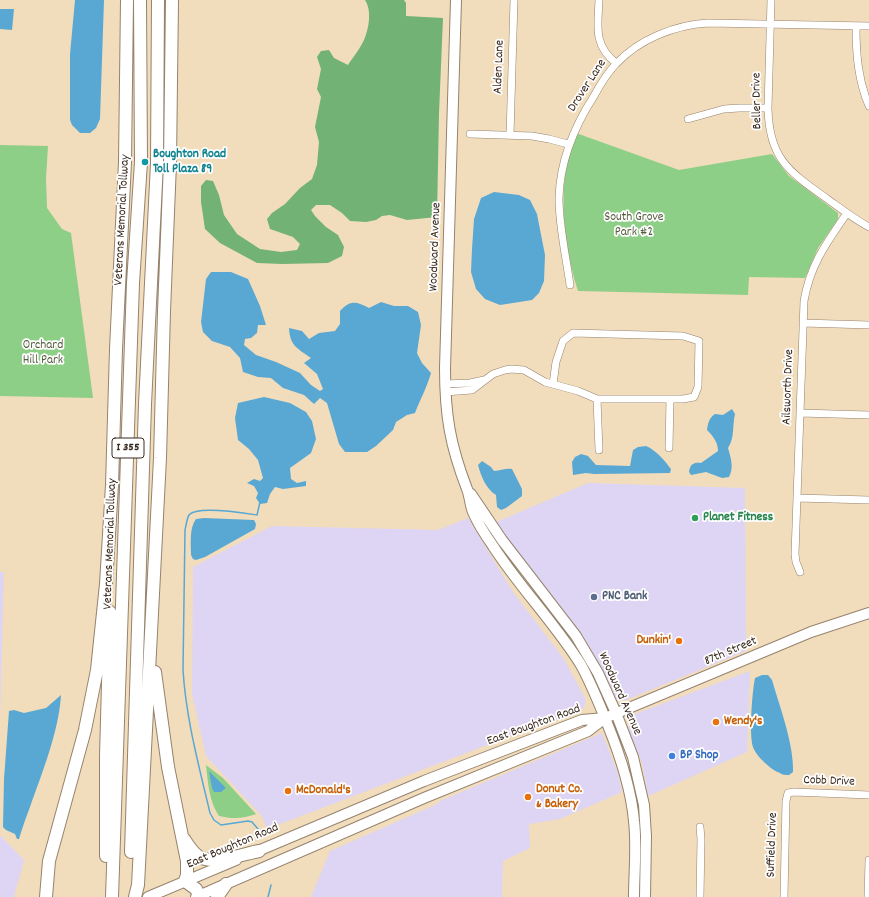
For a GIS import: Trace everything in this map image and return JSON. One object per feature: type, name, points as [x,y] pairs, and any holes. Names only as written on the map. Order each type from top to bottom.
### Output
[{"type":"highway","points":[[46,897],[49,861],[85,730],[97,670],[106,584],[112,485],[116,349],[125,162],[127,0]]},
{"type":"highway","name":"Veterans Memorial Tollway","points":[[111,897],[133,282],[141,162],[140,0]]},
{"type":"highway","name":"I 355","points":[[131,897],[145,404],[157,163],[158,0]]},
{"type":"highway","points":[[135,897],[138,877],[160,458],[170,163],[172,0]]},
{"type":"highway","points":[[111,897],[106,878],[106,756],[113,506],[112,485]]},
{"type":"highway","points":[[153,589],[155,680],[168,767],[188,867],[185,882],[196,889],[199,896]]},
{"type":"highway","points":[[181,833],[195,854],[204,860],[218,860],[259,851]]},
{"type":"highway","points":[[217,897],[226,884]]},
{"type":"main road","name":"Woodward Avenue","points":[[456,0],[445,388],[448,426],[453,448],[468,491],[472,512],[494,548],[563,638],[587,677],[605,718],[623,764],[632,801],[635,830],[634,897]]},
{"type":"main road","name":"Woodward Avenue","points":[[468,491],[502,540],[576,636],[598,673],[616,713],[632,757],[644,805],[646,836],[645,897]]},
{"type":"main road","name":"87th Street","points":[[605,718],[811,632],[869,614]]},
{"type":"main road","name":"East Boughton Road","points":[[148,897],[424,781],[582,720],[605,718]]},
{"type":"main road","name":"East Boughton Road","points":[[199,896],[424,798],[588,731],[605,718]]},
{"type":"street","name":"Alden Lane","points":[[510,135],[514,0]]},
{"type":"street","points":[[599,0],[599,41],[608,57],[616,63]]},
{"type":"street","name":"Beller Drive","points":[[770,0],[768,124],[772,142],[777,153],[790,171],[847,213],[869,227]]},
{"type":"street","name":"Drover Lane","points":[[570,285],[559,197],[563,164],[568,144],[580,119],[616,63],[638,46],[652,38],[665,32],[688,25],[708,23],[869,26]]},
{"type":"street","points":[[856,26],[856,56],[859,74],[869,106]]},
{"type":"street","points":[[688,119],[729,108],[768,108]]},
{"type":"street","points":[[470,134],[541,137],[568,144]]},
{"type":"street","name":"Ailsworth Drive","points":[[800,572],[795,554],[803,323],[806,290],[813,269],[822,250],[847,213]]},
{"type":"street","points":[[803,323],[869,325]]},
{"type":"street","points":[[445,388],[472,390],[493,374],[505,370],[518,369],[553,384],[578,391],[597,399],[683,399],[694,397],[698,387],[699,341],[683,336],[572,333],[563,341],[556,362],[553,384]]},
{"type":"street","points":[[597,399],[600,450]]},
{"type":"street","points":[[669,448],[670,399]]},
{"type":"street","points":[[800,413],[869,415]]},
{"type":"street","points":[[797,498],[869,500]]},
{"type":"street","name":"Cobb Drive","points":[[788,794],[794,792],[869,795]]},
{"type":"street","name":"Suffield Drive","points":[[784,897],[786,801],[788,794]]},
{"type":"street","points":[[700,827],[700,897]]},
{"type":"street","points":[[868,897],[869,860]]},
{"type":"shaded area","points":[[588,483],[745,488],[746,651],[626,700],[616,700],[612,697],[494,523]]},
{"type":"shaded area","points":[[468,518],[513,592],[564,659],[586,700],[584,708],[267,829],[262,816],[206,756],[192,694],[193,567],[272,526],[438,530]]},
{"type":"shaded area","points":[[0,572],[4,572],[0,720]]},
{"type":"shaded area","points":[[750,671],[747,752],[648,796],[642,763],[629,730],[629,721],[632,717],[635,714]]},
{"type":"shaded area","points":[[602,733],[617,771],[622,792],[560,819],[529,824],[530,848],[503,861],[502,897],[311,897],[330,851],[435,805],[440,801]]},
{"type":"shaded area","points":[[0,835],[24,860],[14,897],[0,897]]},
{"type":"green space","points":[[365,0],[404,0],[406,3],[406,16],[443,18],[437,217],[407,220],[390,215],[382,216],[376,220],[366,222],[350,221],[342,213],[330,205],[316,205],[311,210],[326,227],[338,235],[344,247],[342,256],[328,263],[257,263],[220,243],[205,229],[201,202],[201,186],[206,180],[213,181],[219,195],[224,215],[237,234],[260,249],[281,252],[297,250],[300,244],[293,237],[270,229],[267,219],[272,213],[285,204],[300,188],[312,179],[317,165],[319,142],[315,127],[321,97],[317,89],[321,69],[317,57],[321,51],[329,50],[334,58],[348,65],[366,36],[369,14]]},
{"type":"green space","name":"South Grove Park #2","points":[[576,133],[679,170],[772,154],[789,176],[838,213],[838,219],[818,248],[805,278],[749,277],[748,295],[578,291],[567,244],[564,209],[565,175]]},
{"type":"green space","name":"Orchard Hill Park","points":[[0,145],[48,146],[46,178],[47,208],[62,229],[71,233],[93,398],[0,396]]},
{"type":"green space","points":[[206,765],[223,778],[256,814],[238,818],[219,816],[211,798]]},
{"type":"water","points":[[75,0],[104,0],[100,119],[96,128],[90,133],[80,133],[72,125],[70,120],[70,54]]},
{"type":"water","points":[[0,9],[14,9],[12,30],[0,29]]},
{"type":"water","points":[[494,192],[519,195],[530,200],[537,214],[545,255],[544,281],[539,293],[532,300],[500,305],[485,299],[476,289],[471,272],[474,219],[481,198]]},
{"type":"water","points":[[211,272],[231,272],[248,279],[260,306],[266,325],[258,325],[257,333],[251,338],[245,339],[244,345],[256,355],[300,373],[311,385],[320,391],[323,389],[317,374],[304,363],[311,358],[295,346],[291,339],[289,328],[302,331],[309,339],[319,333],[335,331],[340,324],[340,311],[350,303],[357,303],[369,308],[381,302],[394,306],[408,306],[418,312],[421,325],[417,353],[422,363],[431,373],[415,413],[407,415],[396,422],[393,430],[376,446],[367,452],[345,452],[339,444],[327,403],[320,398],[314,404],[304,395],[283,388],[271,378],[258,377],[243,372],[240,358],[230,347],[212,341],[203,332],[201,322],[206,279]]},
{"type":"water","points":[[264,397],[290,403],[306,412],[312,421],[316,439],[311,453],[290,468],[291,479],[297,483],[306,481],[306,486],[283,489],[275,487],[270,494],[267,503],[260,504],[256,498],[258,493],[254,486],[247,483],[254,479],[260,481],[263,478],[258,460],[249,449],[238,440],[235,418],[238,403]]},
{"type":"water","points":[[732,409],[735,414],[732,436],[728,448],[732,466],[729,477],[722,478],[706,472],[691,475],[689,472],[690,467],[693,464],[701,463],[718,451],[715,439],[707,430],[710,419],[715,414],[723,415]]},
{"type":"water","points":[[646,446],[663,459],[671,469],[670,473],[586,473],[573,475],[572,462],[575,457],[581,454],[588,456],[596,465],[630,466],[633,450],[638,447]]},
{"type":"water","points":[[482,461],[494,471],[512,469],[522,489],[522,496],[506,508],[501,510],[497,507],[496,495],[487,486],[479,469],[478,465]]},
{"type":"water","points":[[196,519],[254,520],[256,524],[255,529],[205,557],[196,560],[193,559],[191,555],[191,531]]},
{"type":"water","points":[[762,675],[768,675],[772,680],[786,726],[793,761],[793,772],[789,775],[784,775],[768,766],[760,758],[753,747],[751,724],[754,684],[755,678]]},
{"type":"water","points":[[61,695],[60,709],[49,752],[19,839],[17,839],[15,834],[3,827],[4,779],[9,711],[14,710],[24,713],[46,708]]},
{"type":"water","points":[[209,771],[226,788],[221,792],[214,792]]},
{"type":"waterway","points":[[258,829],[252,822],[248,821],[221,825],[214,820],[210,813],[190,724],[183,670],[185,530],[188,516],[201,510],[232,511],[257,515],[260,502]]},
{"type":"waterway","points":[[268,897],[271,885]]},
{"type":"place","name":"Boughton Road Toll Plaza 89","points":[[145,162]]},
{"type":"place","name":"Planet Fitness","points":[[695,518]]},
{"type":"place","name":"PNC Bank","points":[[594,597]]},
{"type":"place","name":"Dunkin'","points":[[679,641]]},
{"type":"place","name":"Wendy's","points":[[716,722]]},
{"type":"place","name":"BP Shop","points":[[672,756]]},
{"type":"place","name":"McDonald's","points":[[288,791]]},
{"type":"place","name":"Donut Co. & Bakery","points":[[528,797]]}]
